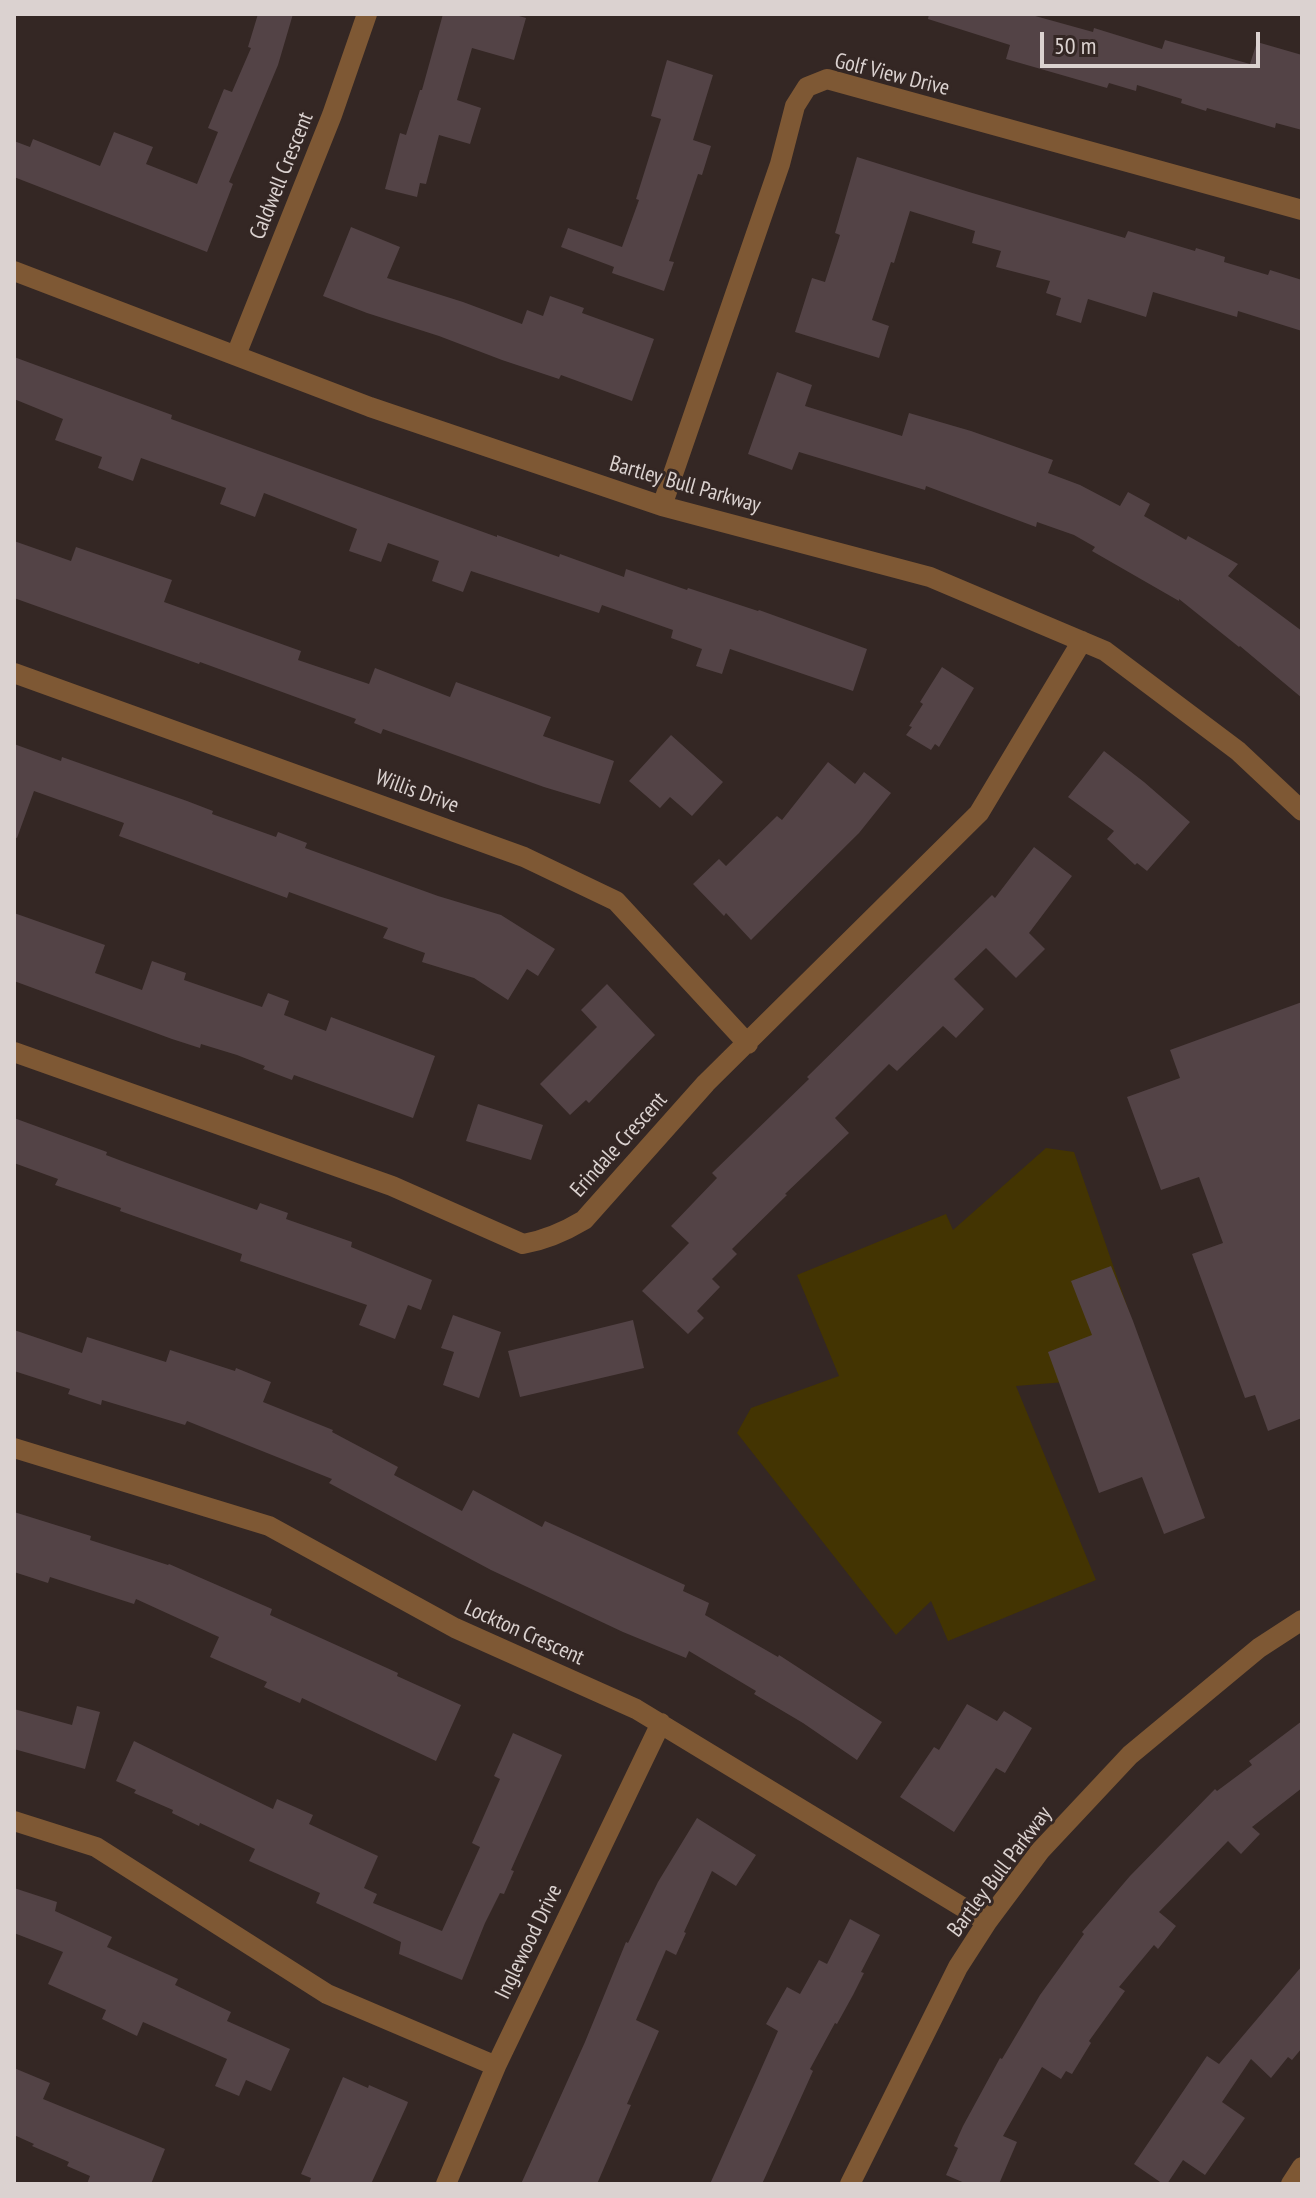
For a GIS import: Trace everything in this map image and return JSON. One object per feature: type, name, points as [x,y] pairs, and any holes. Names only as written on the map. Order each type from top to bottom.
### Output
[{"type":"street","name":"Caldwell Crescent","points":[[236,355],[332,115],[367,14]]},
{"type":"street","name":"Golf View Drive","points":[[662,506],[780,164],[795,106],[807,87],[827,79],[1302,210]]},
{"type":"street","name":"Bartley Bull Parkway","points":[[14,271],[370,407],[662,506],[930,577],[1105,651],[1238,751],[1302,811]]},
{"type":"street","name":"Erindale Crescent","points":[[14,1052],[392,1186],[523,1244],[561,1234],[584,1220],[706,1083],[979,813],[1082,641]]},
{"type":"street","name":"Willis Drive","points":[[14,673],[524,857],[616,901],[748,1044]]},
{"type":"street","name":"Lockton Crescent","points":[[14,1448],[269,1526],[455,1628],[636,1709],[987,1922]]},
{"type":"street","name":"Bartley Bull Parkway","points":[[850,2184],[958,1967],[1040,1851],[1130,1755],[1259,1648],[1302,1620]]},
{"type":"street","name":"Inglewood Drive","points":[[446,2184],[496,2066],[661,1723]]},
{"type":"street","points":[[14,1821],[96,1847],[327,1994],[496,2066]]},
{"type":"street","points":[[1291,2184],[1302,2167]]},
{"type":"shaded area","points":[[1046,1148],[1074,1152],[1138,1338],[1065,1382],[1016,1386],[1096,1580],[948,1641],[931,1601],[896,1635],[737,1433],[751,1408],[839,1376],[797,1275],[946,1214],[953,1230]]},
{"type":"building","points":[[258,14],[293,14],[278,65],[229,182],[233,184],[207,252],[14,177],[14,141],[30,147],[33,139],[100,166],[114,132],[153,147],[146,164],[197,184],[218,132],[208,128],[224,89],[232,92],[251,48],[248,47]]},
{"type":"building","points":[[443,14],[512,14],[526,18],[514,60],[472,48],[457,100],[481,108],[470,144],[439,135],[426,184],[420,183],[417,197],[385,189],[400,133],[406,135],[422,90]]},
{"type":"building","points":[[929,14],[1028,14],[1093,32],[1094,28],[1162,49],[1165,40],[1250,64],[1257,42],[1302,55],[1302,130],[1276,123],[1275,128],[1207,108],[1206,111],[1181,103],[1182,99],[1137,85],[1136,91],[1109,83],[1107,88],[1006,59],[1010,45],[928,19]]},
{"type":"building","points":[[667,60],[713,75],[693,140],[711,146],[702,175],[698,174],[669,261],[674,262],[664,291],[612,273],[614,267],[561,247],[568,228],[622,247],[639,200],[636,199],[661,119],[651,116]]},
{"type":"building","points":[[857,157],[1125,238],[1128,231],[1225,257],[1224,262],[1268,275],[1270,270],[1302,280],[1302,331],[1238,311],[1237,317],[1153,292],[1146,317],[1088,299],[1081,323],[1056,315],[1061,298],[1046,293],[1050,281],[996,267],[1001,251],[972,243],[975,231],[910,211],[872,320],[889,326],[879,358],[795,332],[812,278],[825,282],[840,235],[835,233]]},
{"type":"building","points":[[351,227],[400,247],[387,278],[522,324],[527,310],[543,316],[550,296],[584,308],[582,313],[654,339],[632,401],[561,375],[559,379],[502,360],[323,296]]},
{"type":"building","points":[[14,357],[172,415],[171,419],[497,537],[559,557],[560,554],[624,577],[626,569],[759,610],[867,649],[853,691],[730,649],[722,674],[696,666],[702,649],[671,638],[673,630],[602,605],[599,613],[471,571],[463,592],[432,581],[439,561],[388,543],[381,562],[349,551],[357,529],[264,493],[255,517],[220,504],[226,488],[141,458],[133,481],[98,468],[102,457],[55,440],[63,419],[14,399]]},
{"type":"building","points":[[777,372],[812,385],[805,406],[902,436],[909,413],[1053,460],[1048,473],[1080,485],[1120,506],[1128,492],[1150,504],[1144,516],[1238,564],[1228,576],[1302,631],[1302,698],[1179,599],[1092,551],[1095,547],[1074,535],[1037,522],[1036,527],[926,486],[925,490],[799,452],[792,470],[748,454]]},
{"type":"building","points":[[14,541],[71,561],[76,547],[172,580],[164,602],[301,651],[298,660],[369,684],[375,668],[450,697],[456,682],[551,717],[543,736],[614,761],[600,804],[383,729],[381,734],[354,723],[356,719],[14,598]]},
{"type":"building","points":[[942,667],[974,688],[939,747],[935,744],[931,750],[906,735],[923,704],[920,702]]},
{"type":"building","points":[[671,735],[723,782],[692,816],[670,797],[660,808],[629,781]]},
{"type":"building","points":[[14,744],[61,761],[62,757],[187,801],[213,811],[212,814],[276,837],[278,832],[307,843],[305,848],[501,915],[555,949],[538,976],[527,969],[508,1000],[474,978],[422,962],[425,953],[383,938],[388,928],[289,892],[287,898],[119,836],[124,823],[34,791],[17,838],[14,837]]},
{"type":"building","points":[[1104,751],[1190,822],[1147,871],[1137,863],[1135,865],[1107,839],[1114,831],[1068,797]]},
{"type":"building","points":[[828,762],[855,784],[864,772],[891,793],[859,833],[751,940],[693,884],[719,859],[726,866],[777,816],[782,820]]},
{"type":"building","points":[[1034,847],[1072,876],[1029,933],[1045,949],[1016,978],[986,948],[954,979],[984,1009],[956,1038],[943,1026],[897,1071],[889,1064],[835,1118],[849,1133],[732,1249],[737,1254],[712,1279],[720,1287],[697,1311],[704,1318],[688,1334],[642,1291],[689,1243],[671,1226],[717,1178],[712,1173],[992,895],[995,898]]},
{"type":"building","points":[[14,913],[105,945],[95,973],[142,990],[152,961],[186,973],[184,980],[262,1007],[268,993],[289,1001],[284,1015],[326,1031],[331,1017],[435,1056],[413,1118],[294,1075],[292,1080],[237,1055],[172,1039],[14,981]]},
{"type":"building","points":[[607,984],[655,1035],[589,1103],[586,1100],[570,1115],[540,1084],[597,1027],[581,1010]]},
{"type":"building","points":[[1302,1002],[1302,1418],[1268,1431],[1255,1395],[1245,1398],[1192,1254],[1223,1243],[1199,1177],[1161,1190],[1127,1097],[1180,1078],[1170,1050]]},
{"type":"building","points":[[478,1104],[543,1125],[531,1160],[466,1141]]},
{"type":"building","points":[[14,1118],[257,1210],[260,1203],[288,1213],[286,1219],[352,1242],[351,1247],[432,1280],[421,1310],[408,1305],[395,1339],[359,1325],[367,1305],[240,1261],[242,1254],[55,1185],[58,1179],[14,1163]]},
{"type":"building","points":[[1111,1266],[1205,1518],[1164,1534],[1142,1477],[1099,1493],[1048,1352],[1092,1335],[1071,1281]]},
{"type":"building","points":[[453,1315],[501,1332],[479,1398],[443,1385],[454,1352],[441,1348]]},
{"type":"building","points":[[633,1320],[644,1368],[520,1397],[508,1351]]},
{"type":"building","points":[[14,1330],[82,1353],[87,1337],[166,1362],[170,1350],[235,1371],[236,1368],[271,1382],[263,1402],[333,1430],[398,1467],[394,1475],[462,1511],[473,1490],[542,1527],[545,1521],[685,1585],[683,1591],[709,1603],[705,1615],[779,1655],[882,1722],[857,1760],[754,1694],[756,1691],[689,1651],[686,1658],[491,1570],[329,1483],[332,1479],[187,1421],[185,1425],[102,1400],[101,1405],[68,1394],[70,1389],[14,1371]]},
{"type":"building","points":[[14,1512],[169,1564],[272,1609],[270,1615],[461,1705],[436,1761],[302,1698],[300,1703],[264,1687],[267,1682],[210,1657],[219,1637],[136,1599],[134,1604],[50,1577],[48,1583],[14,1572]]},
{"type":"building","points":[[967,1704],[997,1721],[1004,1711],[1032,1728],[1005,1773],[996,1768],[954,1832],[900,1797],[934,1747],[939,1750]]},
{"type":"building","points":[[77,1706],[100,1712],[85,1769],[14,1749],[14,1709],[72,1725]]},
{"type":"building","points":[[1302,1721],[1302,1788],[1252,1827],[1260,1834],[1241,1854],[1228,1841],[1159,1912],[1176,1926],[1158,1949],[1154,1945],[1119,1987],[1125,1991],[1089,2041],[1091,2043],[1072,2074],[1066,2071],[1061,2079],[1042,2067],[1003,2136],[1017,2142],[999,2184],[967,2184],[946,2175],[958,2148],[954,2146],[963,2126],[1000,2058],[1084,1934],[1082,1932],[1130,1876],[1215,1789],[1217,1791],[1252,1765],[1249,1761]]},
{"type":"building","points":[[513,1733],[562,1755],[511,1870],[514,1871],[504,1894],[500,1893],[485,1923],[462,1980],[399,1954],[401,1942],[316,1903],[320,1893],[249,1861],[255,1849],[172,1813],[173,1810],[134,1793],[136,1790],[116,1781],[134,1741],[273,1809],[277,1799],[313,1815],[309,1824],[378,1856],[364,1888],[377,1894],[373,1903],[442,1931],[480,1847],[472,1843],[500,1779],[494,1776]]},
{"type":"building","points":[[697,1818],[756,1855],[736,1886],[712,1871],[676,1955],[666,1950],[636,2020],[659,2031],[597,2184],[521,2184],[626,1942]]},
{"type":"building","points":[[14,1888],[57,1902],[55,1911],[112,1937],[107,1947],[178,1979],[175,1985],[231,2012],[227,2021],[290,2049],[271,2091],[246,2080],[239,2096],[215,2086],[227,2059],[143,2022],[137,2036],[102,2019],[106,2010],[48,1984],[63,1952],[14,1933]]},
{"type":"building","points":[[850,1919],[880,1935],[853,1995],[810,2069],[813,2071],[762,2184],[710,2184],[778,2031],[766,2024],[787,1987],[800,1994],[819,1960],[827,1964]]},
{"type":"building","points":[[1302,1966],[1302,2048],[1292,2060],[1288,2057],[1271,2078],[1251,2059],[1222,2102],[1245,2118],[1205,2175],[1183,2160],[1167,2184],[1163,2184],[1134,2164],[1207,2056],[1219,2064]]},
{"type":"building","points":[[14,2068],[50,2083],[43,2099],[165,2149],[151,2184],[87,2184],[90,2176],[14,2135]]},
{"type":"building","points":[[343,2077],[408,2102],[371,2184],[309,2184],[311,2178],[301,2174]]}]
